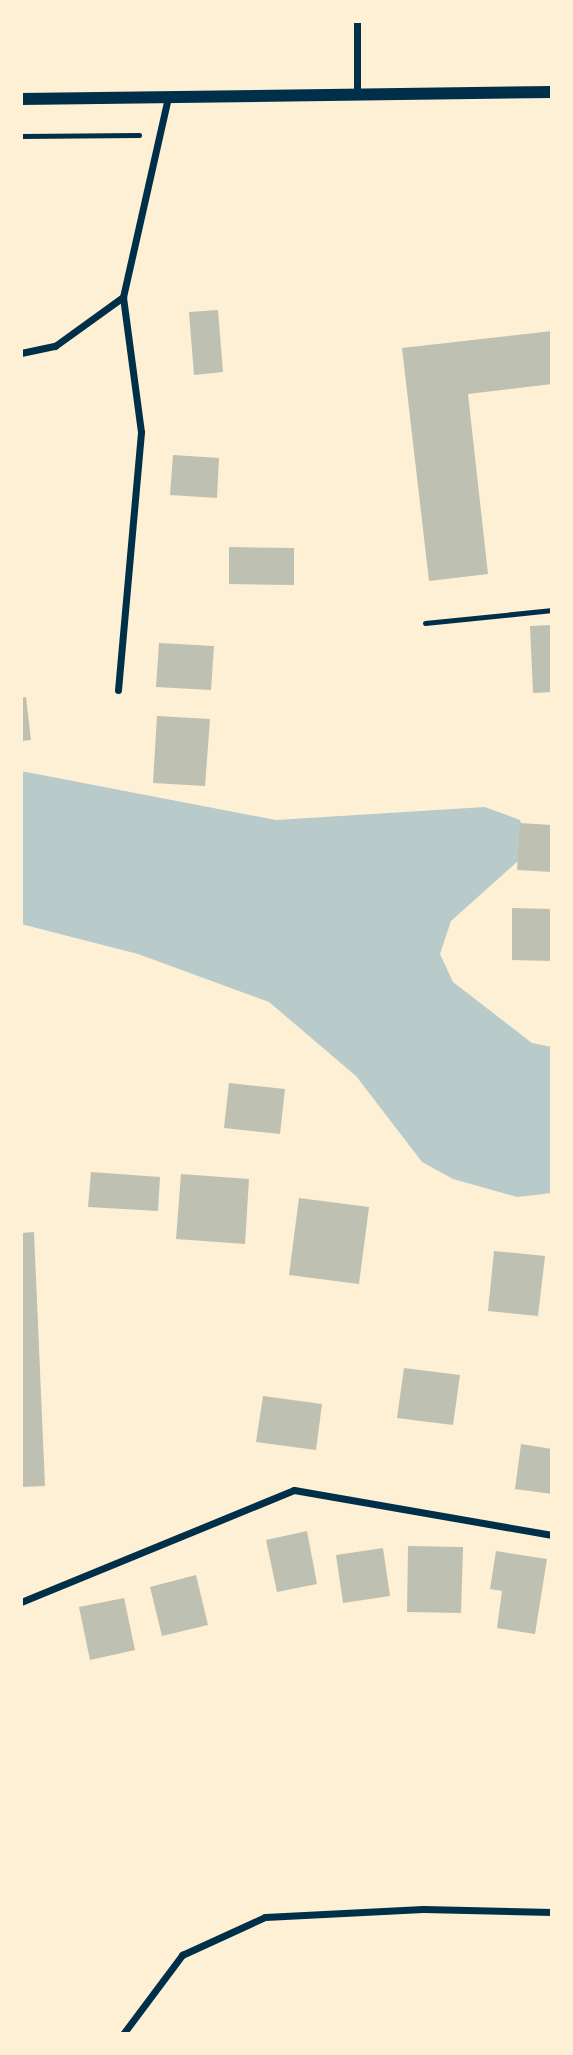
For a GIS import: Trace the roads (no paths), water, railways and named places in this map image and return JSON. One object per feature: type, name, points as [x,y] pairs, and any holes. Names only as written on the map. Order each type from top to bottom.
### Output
[{"type":"street","points":[[357,95],[358,21]]},
{"type":"street","points":[[21,99],[552,92]]},
{"type":"street","points":[[118,690],[141,432],[123,297],[168,96]]},
{"type":"street","points":[[21,353],[55,346],[123,297]]},
{"type":"street","points":[[21,1602],[295,1490],[552,1535]]},
{"type":"street","points":[[123,2034],[182,1955],[265,1917],[423,1909],[552,1912]]},
{"type":"lane","points":[[425,623],[552,610]]}]
